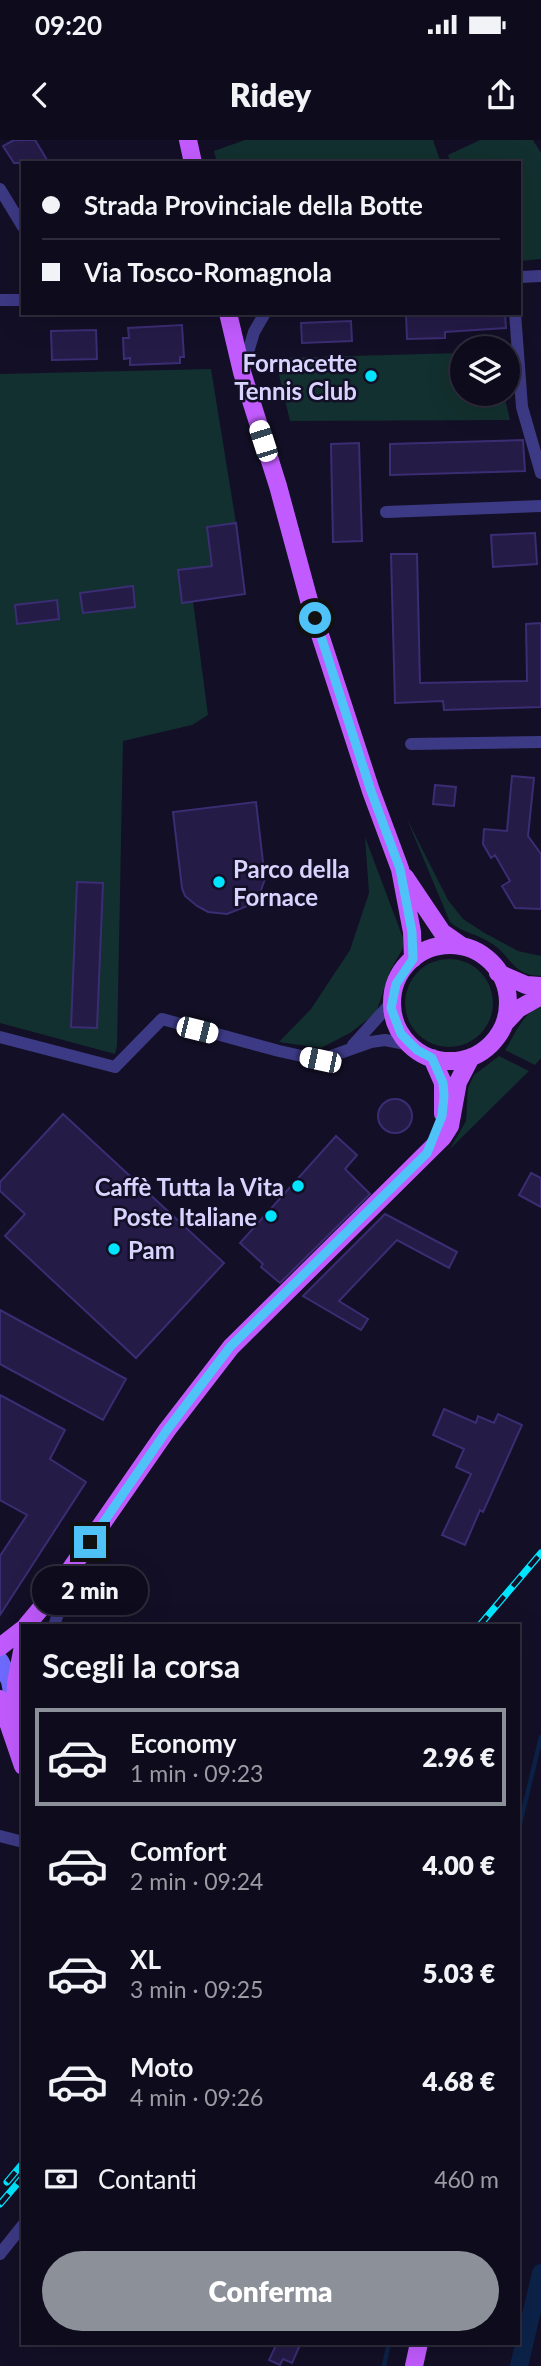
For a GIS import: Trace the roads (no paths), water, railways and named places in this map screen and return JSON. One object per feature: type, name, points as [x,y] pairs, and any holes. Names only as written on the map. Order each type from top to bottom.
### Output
[{"type":"main road","points":[[188,140],[193,161]]},
{"type":"main road","points":[[228,315],[242,372],[344,711],[400,869],[412,932],[413,959]]},
{"type":"main road","points":[[400,869],[442,932],[465,948],[483,956],[498,973],[504,982],[509,1000],[505,1023]]},
{"type":"main road","points":[[465,948],[443,946],[423,952],[413,959],[398,978],[391,1003],[397,1027],[411,1045],[432,1058],[457,1060],[471,1057],[489,1045],[518,1009],[541,996]]},
{"type":"main road","points":[[498,973],[526,985],[541,986]]},
{"type":"main road","points":[[29,1624],[76,1563],[167,1430],[230,1347],[443,1137],[450,1126],[458,1082],[471,1057]]},
{"type":"main road","points":[[427,1153],[440,1123],[444,1102],[443,1083],[432,1058]]},
{"type":"main road","points":[[0,1647],[21,1630]]},
{"type":"main road","points":[[4,1700],[21,1654]]},
{"type":"main road","points":[[0,1661],[10,1681],[4,1700],[21,1759]]},
{"type":"main road","points":[[414,2366],[419,2345]]},
{"type":"street","points":[[0,189],[21,223]]},
{"type":"street","points":[[521,277],[541,275]]},
{"type":"street","points":[[0,300],[21,300]]},
{"type":"street","points":[[242,372],[254,332],[264,315]]},
{"type":"street","points":[[515,315],[522,407],[541,473]]},
{"type":"street","points":[[386,512],[541,506]]},
{"type":"street","points":[[411,744],[541,742]]},
{"type":"street","points":[[350,1048],[391,1003]]},
{"type":"street","points":[[0,1037],[115,1067],[162,1019],[320,1060],[350,1048],[385,1040],[411,1045]]},
{"type":"street","points":[[55,1624],[76,1563]]},
{"type":"street","points":[[0,1836],[21,1841]]},
{"type":"street","points":[[0,2254],[21,2228]]},
{"type":"waterway","points":[[520,1824],[541,1737]]},
{"type":"waterway","points":[[519,2366],[541,2273]]},
{"type":"waterway","points":[[384,2366],[389,2345]]},
{"type":"railway","points":[[481,1624],[541,1553]]},
{"type":"railway","points":[[7,2182],[21,2165]]},
{"type":"railway","points":[[0,2204],[21,2179]]},
{"type":"place","name":"Fornacette Tennis Club","points":[[371,376]]},
{"type":"place","name":"Parco della Fornace","points":[[219,882]]},
{"type":"place","name":"Caffè Tutta la Vita","points":[[298,1186]]},
{"type":"place","name":"Poste Italiane","points":[[271,1216]]},
{"type":"place","name":"Pam","points":[[114,1249]]}]
